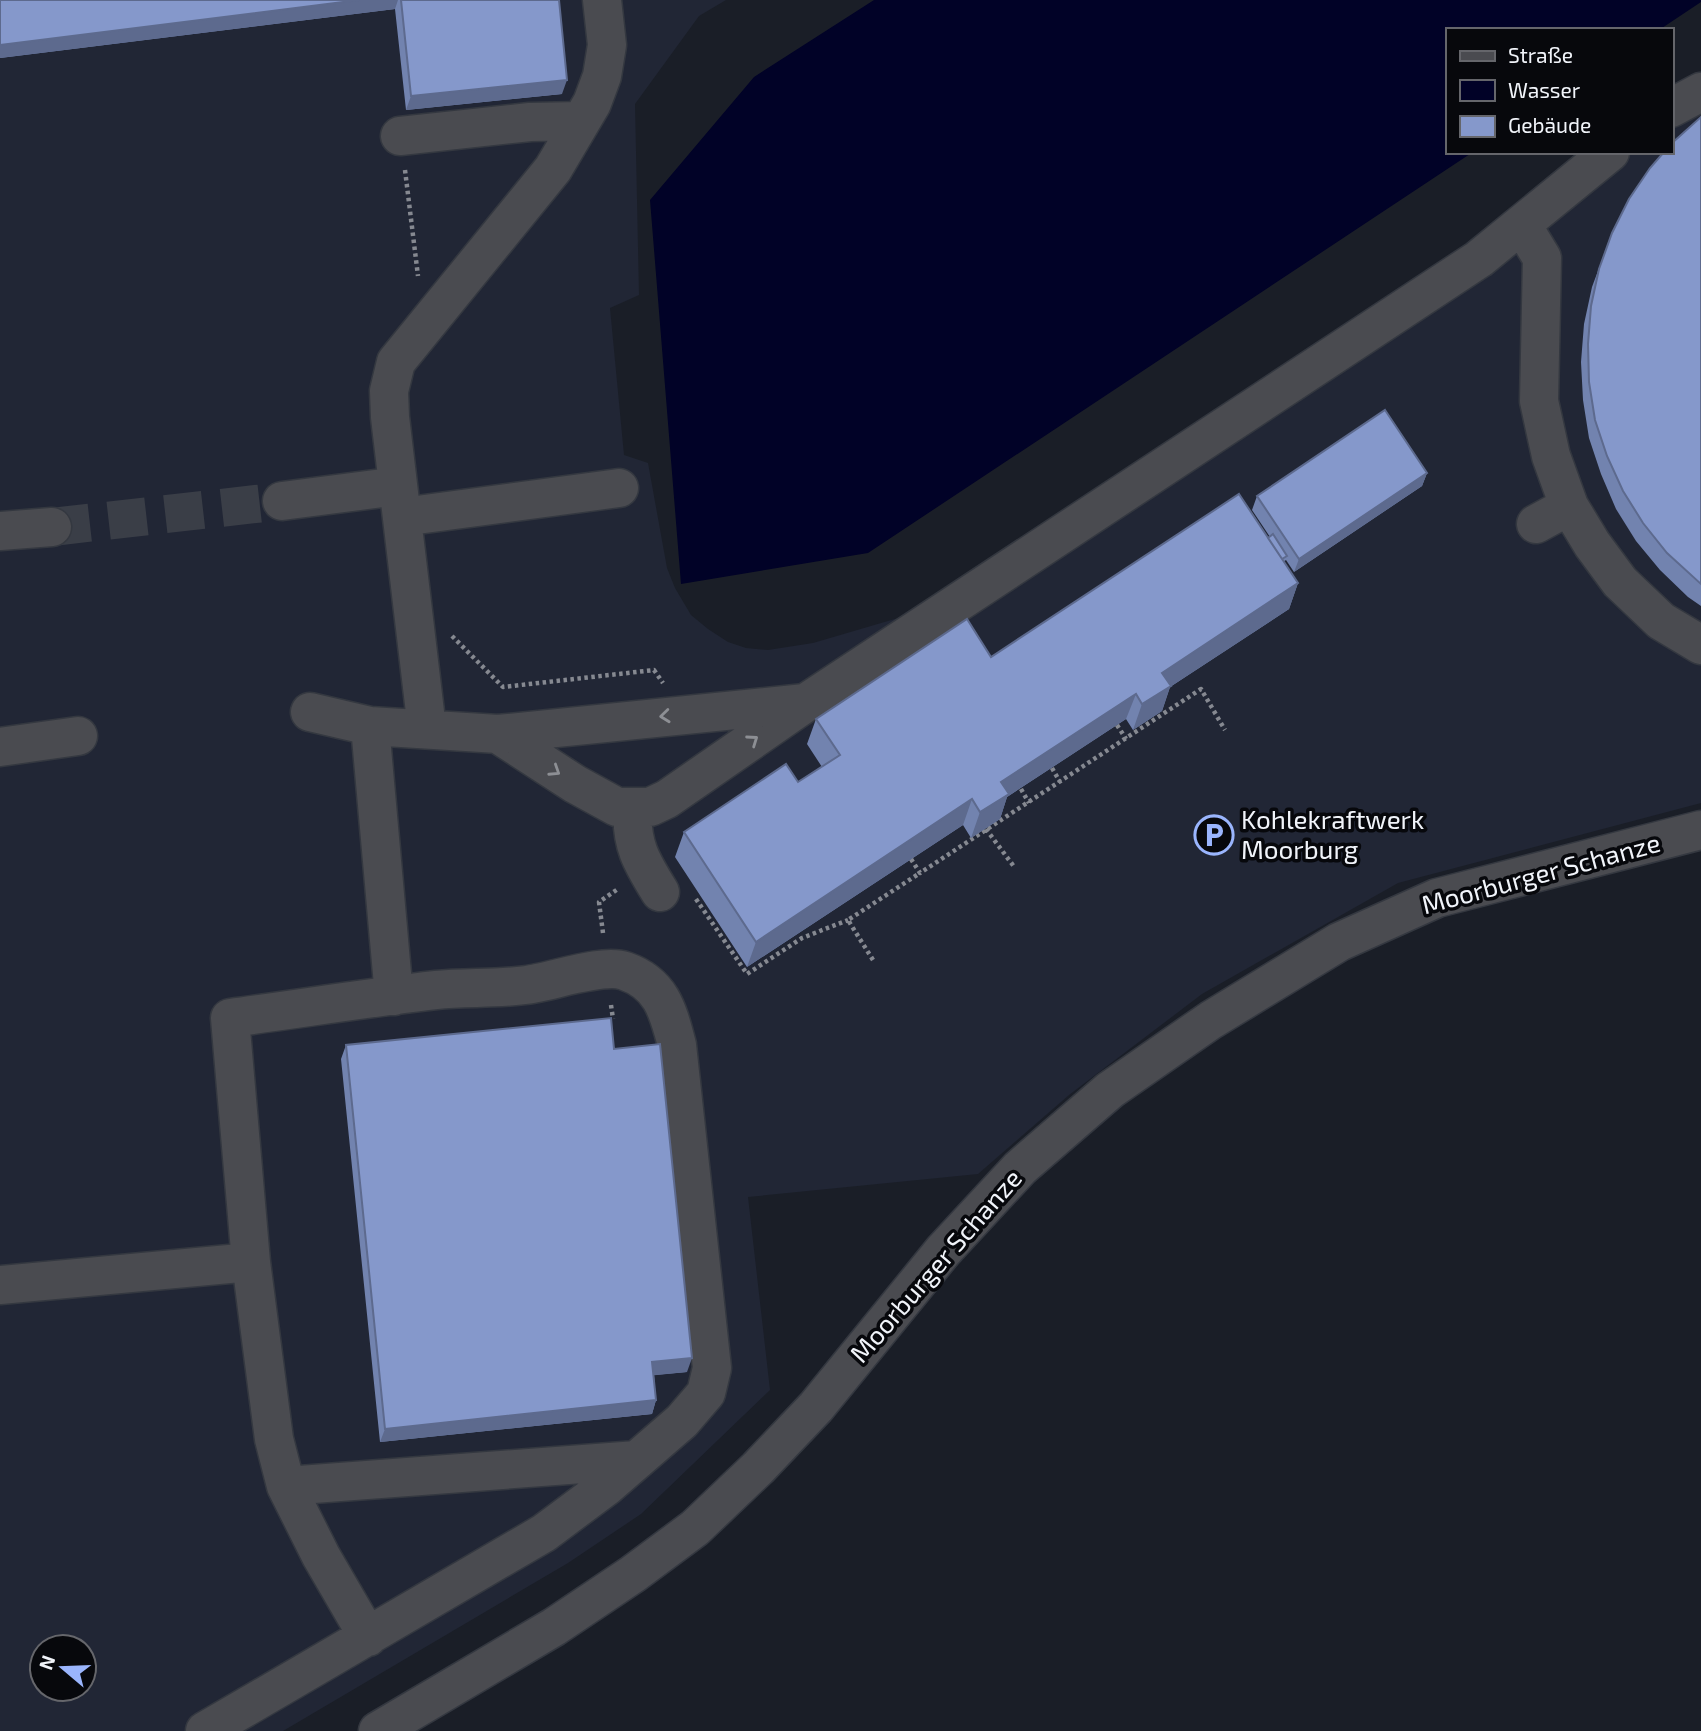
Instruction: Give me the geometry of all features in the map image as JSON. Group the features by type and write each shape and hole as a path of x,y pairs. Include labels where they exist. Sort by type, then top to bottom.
{"street":[{"path":"427,729 389,391 396,362 554,169 581,121 595,94 607,45 602,0"},
{"path":"1673,107 1701,92"},
{"path":"400,136 530,121 581,121"},
{"path":"498,734 575,784 617,807 650,807 667,799 807,702 1479,259 1608,154"},
{"path":"1522,225 1542,258 1539,401 1551,456 1569,506 1620,582 1661,621 1701,645"},
{"path":"282,501 400,501 619,488"},
{"path":"1536,524 1569,506"},
{"path":"0,531 52,527"},
{"path":"310,712 370,726 498,734 807,702"},
{"path":"370,726 394,996"},
{"path":"0,747 78,736"},
{"path":"633,808 632,836 665,884"},
{"name":"Moorburger Schanze","path":"378,1731 554,1627 695,1528 758,1468 816,1407 943,1251 1020,1168 1110,1090 1211,1020 1339,942 1437,898 1701,830"},
{"path":"205,1731 368,1637 544,1533 607,1486 682,1421 706,1393 712,1368 677,1045 667,1007 655,989 624,971 608,969 526,985 438,990 230,1018 251,1262 274,1439 286,1486 321,1556 368,1637"},
{"path":"0,1285 251,1262"},
{"path":"286,1486 637,1460"}],"path":[{"path":"400,136 424,329"},
{"path":"445,629 503,687 654,670 683,714"},
{"path":"613,1019 599,902 665,884 747,974 802,938 848,920 1201,689 1225,730"},
{"path":"1117,725 1126,739"},
{"path":"1052,768 1060,783"},
{"path":"1021,789 1029,803"},
{"path":"987,829 1014,868"},
{"path":"911,859 920,873"},
{"path":"848,920 873,960"}],"shaded area":[{"name":"Kohlekraftwerk Moorburg","path":"0,0 726,0 699,16 635,104 639,295 610,308 624,455 648,463 667,568 675,588 691,615 708,629 728,642 746,648 768,650 813,643 905,616 1475,238 1580,154 1673,154 1673,88 1701,73 1701,803 1398,883 1202,994 1069,1095 978,1174 748,1197 770,1390 641,1514 568,1563 283,1731 0,1731"}],"water":[{"path":"874,0 1701,0 1662,28 1446,28 1446,154 1470,154 868,553 681,584 650,200 754,77"}],"building":[{"path":"0,0 359,0 0,45"},
{"path":"401,0 559,0 567,80 411,96"},
{"path":"1701,117 1701,584 1667,553 1643,523 1623,491 1595,420 1589,382 1591,306 1599,269 1612,233 1629,199 1662,154 1673,154 1673,142"},
{"path":"1385,410 1427,473 1299,559 1257,496"},
{"path":"1239,494 1298,583 1162,673 1171,686 1142,704 1136,694 1001,782 1009,794 980,812 972,799 756,942 684,832 786,764 798,782 840,755 816,719 967,619 991,657"},
{"path":"1273,534 1287,556 1282,559 1268,538"},
{"path":"611,1018 614,1049 660,1044 692,1358 652,1362 656,1400 385,1429 346,1045"}],"tunnel":[{"path":"52,527 282,501"}],"place":[{"name":"Kohlekraftwerk Moorburg","path":"1214,835"}]}
